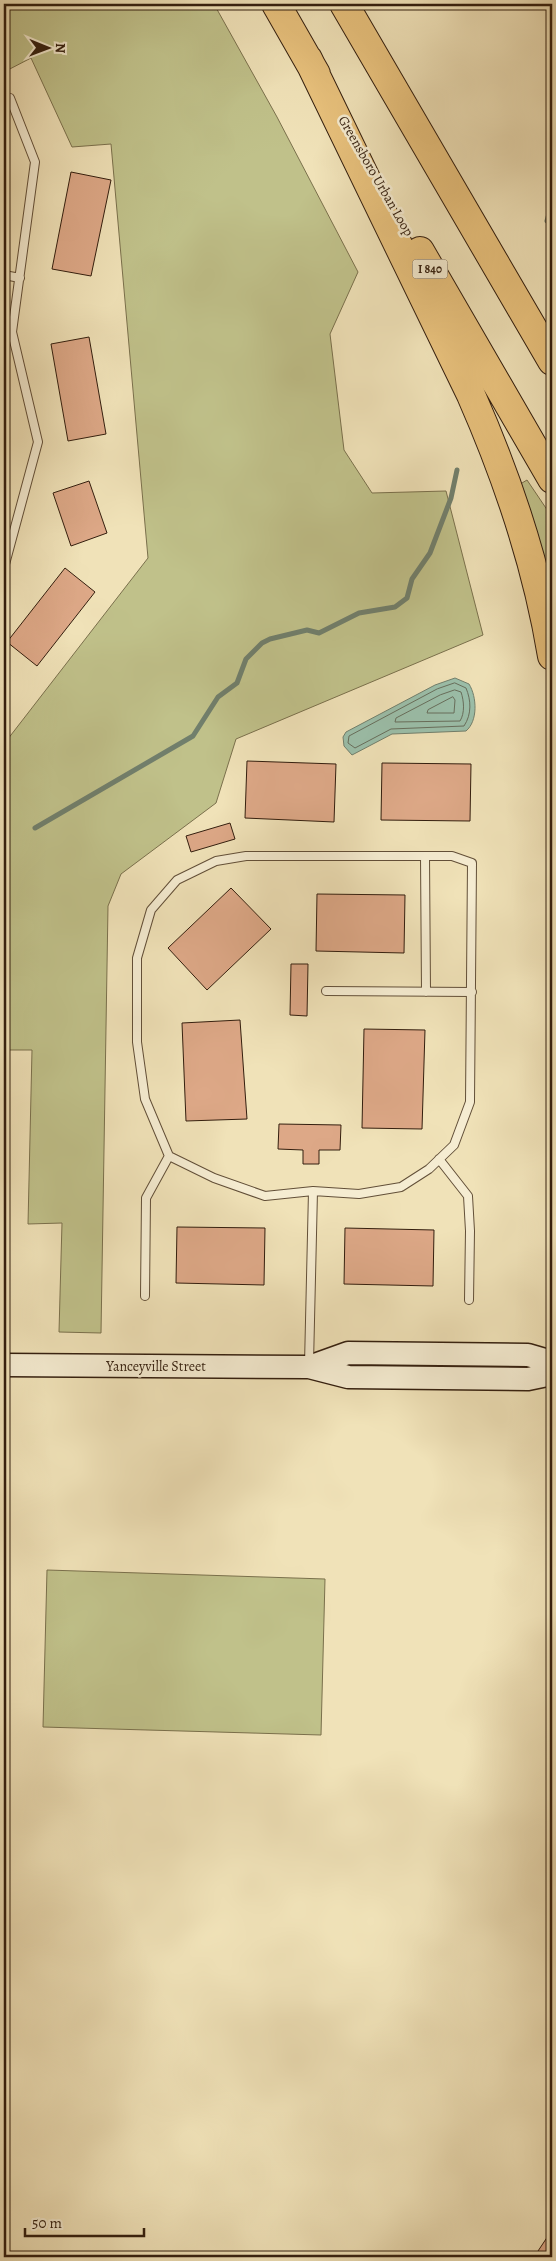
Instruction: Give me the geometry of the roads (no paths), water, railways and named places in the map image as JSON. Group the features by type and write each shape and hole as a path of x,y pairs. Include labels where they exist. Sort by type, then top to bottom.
{"highway":[{"name":"Greensboro Urban Loop","path":"276,4 552,479"},
{"path":"344,4 552,361"},
{"path":"308,59 467,386 488,434 519,519 540,594 552,656"}],"main road":[{"name":"Yanceyville Street","path":"309,1367 348,1353 528,1355 552,1362"},
{"name":"Yanceyville Street","path":"4,1365 309,1367 348,1377 528,1379 552,1374"}],"lane":[{"path":"4,568 38,442 12,332 35,162 10,98"},
{"path":"4,275 20,278"},
{"path":"246,856 452,856 472,863 472,992 470,1102 454,1145 429,1169 401,1187 359,1194 313,1192 265,1196 214,1178 169,1156 145,1099 137,1042 137,958 151,910 177,880 216,861 246,856"},
{"path":"425,856 426,992"},
{"path":"326,991 472,992"},
{"path":"145,1296 146,1198 169,1156"},
{"path":"439,1159 468,1196 470,1231 469,1300"},
{"path":"309,1367 313,1192"}],"water":[{"path":"455,678 469,684 474,695 475,709 473,721 466,731 392,734 352,755 344,746 343,737 346,732 435,685"}],"waterway":[{"path":"547,221 552,203"},
{"path":"35,828 193,736 218,697 237,683 246,659 262,643 270,639 307,630 319,633 359,613 395,607 407,598 412,579 430,553 451,498 457,470"}]}
